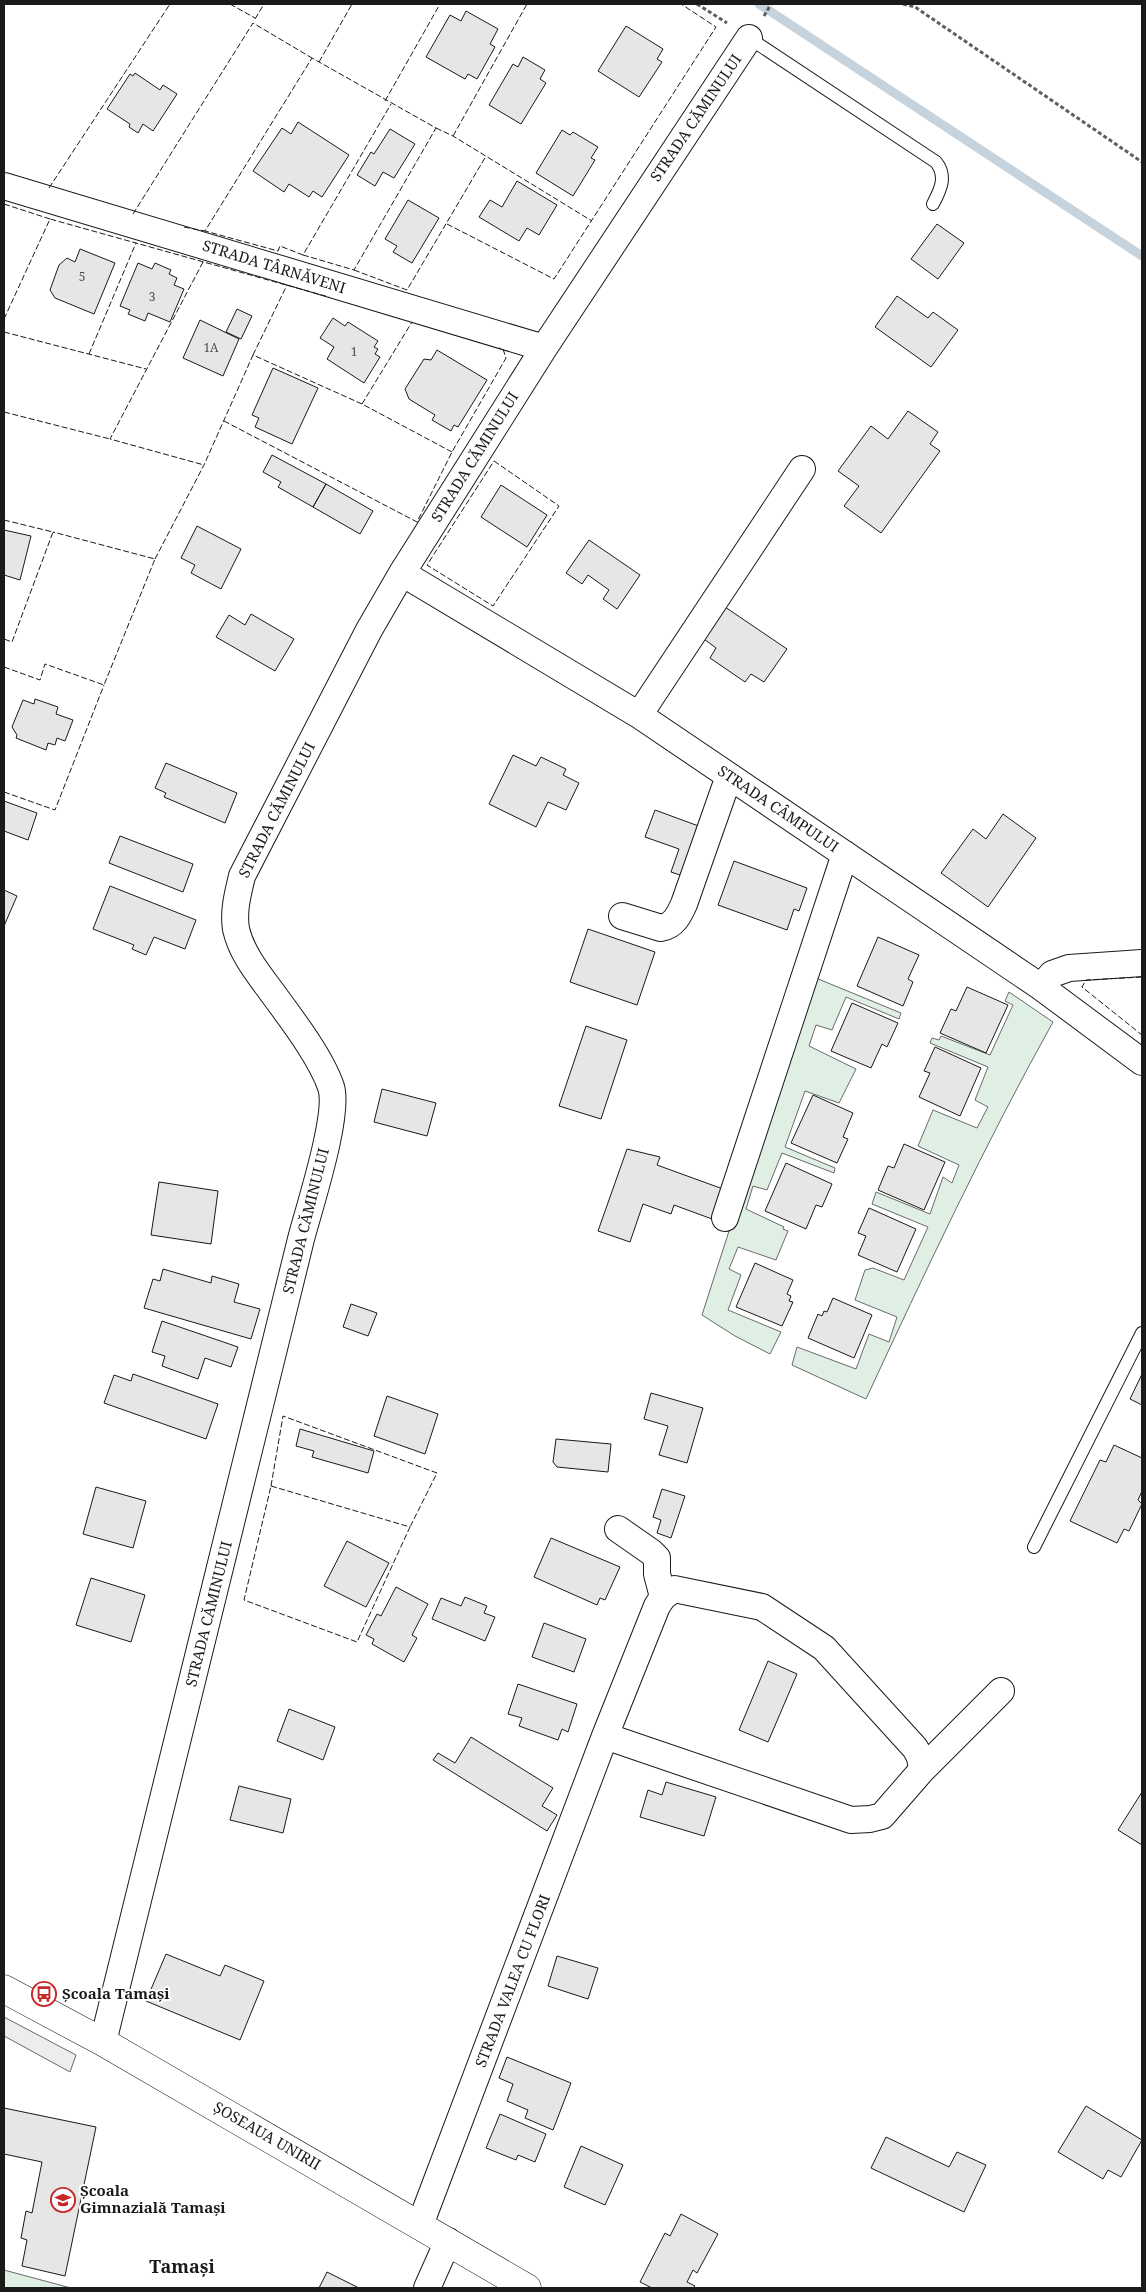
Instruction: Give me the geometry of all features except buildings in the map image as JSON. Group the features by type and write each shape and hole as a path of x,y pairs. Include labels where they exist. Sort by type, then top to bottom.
{"main road":[{"name":"ȘOSEAUA UNIRII","path":"4,1989 103,2042 527,2288"}],"street":[{"name":"STRADA CĂMINULUI","path":"103,2042 301,1239 326,1148 333,1106 332,1088 313,1052 248,960 236,929 236,902 242,876 369,630 402,572 544,348 750,38"},
{"name":"STRADA TÂRNĂVENI","path":"4,186 544,348"},
{"path":"639,715 802,469"},
{"name":"STRADA CÂMPULUI","path":"402,572 639,715 1041,987 1142,1062"},
{"path":"622,916 661,928 667,927 678,916 684,904 729,776"},
{"path":"725,1218 845,854"},
{"path":"1041,987 1052,974 1069,968 1142,963"},
{"path":"618,1529 651,1552 656,1558 657,1574 663,1597 674,1589 762,1606 824,1648 915,1748 920,1757 922,1770"},
{"name":"STRADA VALEA CU FLORI","path":"420,2225 605,1736 657,1606 663,1597"},
{"path":"605,1736 850,1820 870,1819 882,1816 922,1770 1000,1691"},
{"path":"427,2288 448,2242"}],"lane":[{"path":"750,38 936,162 942,170 943,180 933,204"},
{"path":"1034,1547 1142,1333"}],"path":[{"path":"697,4 750,38"},
{"path":"903,4 915,7 1142,162"}],"green space":[{"path":"811,976 901,1013 899,1019 846,997 832,1030 816,1025 809,1046 856,1069 839,1103 805,1091 785,1147 835,1168 834,1173 782,1153 767,1190 753,1186 746,1209 784,1227 783,1229 788,1231 776,1260 738,1247 729,1269 741,1275 728,1310 781,1332 770,1354 735,1336 702,1315"},
{"path":"1009,992 1053,1022 980,1161 866,1399 792,1365 797,1347 856,1369 869,1334 889,1342 897,1317 855,1300 865,1270 873,1268 904,1280 928,1227 872,1204 876,1192 930,1214 943,1177 952,1183 959,1165 918,1146 933,1110 977,1128 988,1107 975,1100 988,1067 930,1043 932,1038 939,1040 941,1036 990,1055 1013,1005 1005,1001"},
{"path":"4,2270 71,2288 4,2288"}],"shaded area":[{"path":"4,2017 76,2055 70,2072 4,2036"}],"waterway":[{"path":"759,4 1142,256"}],"fence":[{"path":"49,188 170,4"},
{"path":"230,4 255,18"},
{"path":"255,19 264,4"},
{"path":"319,62 352,4"},
{"path":"385,101 440,4"},
{"path":"453,136 527,4"},
{"path":"447,224 554,279 716,27 681,4"},
{"path":"133,214 253,23 312,58"},
{"path":"303,255 354,270 436,128 312,58 205,231 278,251 280,246 303,255 391,104"},
{"path":"436,128 453,136 592,221"},
{"path":"354,270 407,290 486,156"},
{"path":"4,204 50,219"},
{"path":"4,319 50,219 329,297"},
{"path":"184,227 205,231"},
{"path":"89,354 136,243"},
{"path":"203,262 110,439 204,465"},
{"path":"253,355 287,285"},
{"path":"362,404 412,322"},
{"path":"4,332 146,369"},
{"path":"224,421 417,522 452,452 506,358 503,349 499,348"},
{"path":"155,559 204,465 253,355 362,404 452,452"},
{"path":"4,412 110,439"},
{"path":"494,461 559,506 493,606 427,565 494,461"},
{"path":"4,520 53,532 12,642 4,639"},
{"path":"4,667 40,680 45,664 104,685 155,559 53,532"},
{"path":"4,792 55,810 104,685"},
{"path":"1142,977 1086,980 1082,987 1142,1035"},
{"path":"271,1486 283,1416 437,1473 410,1527"},
{"path":"271,1486 410,1527 357,1642 244,1600 271,1486"}],"place":[{"name":"Școala Tamași","path":"44,1994"},
{"name":"Școala Gimnazială Tamași","path":"63,2200"}],"district":[{"name":"Tamași","path":"182,2267"}]}
